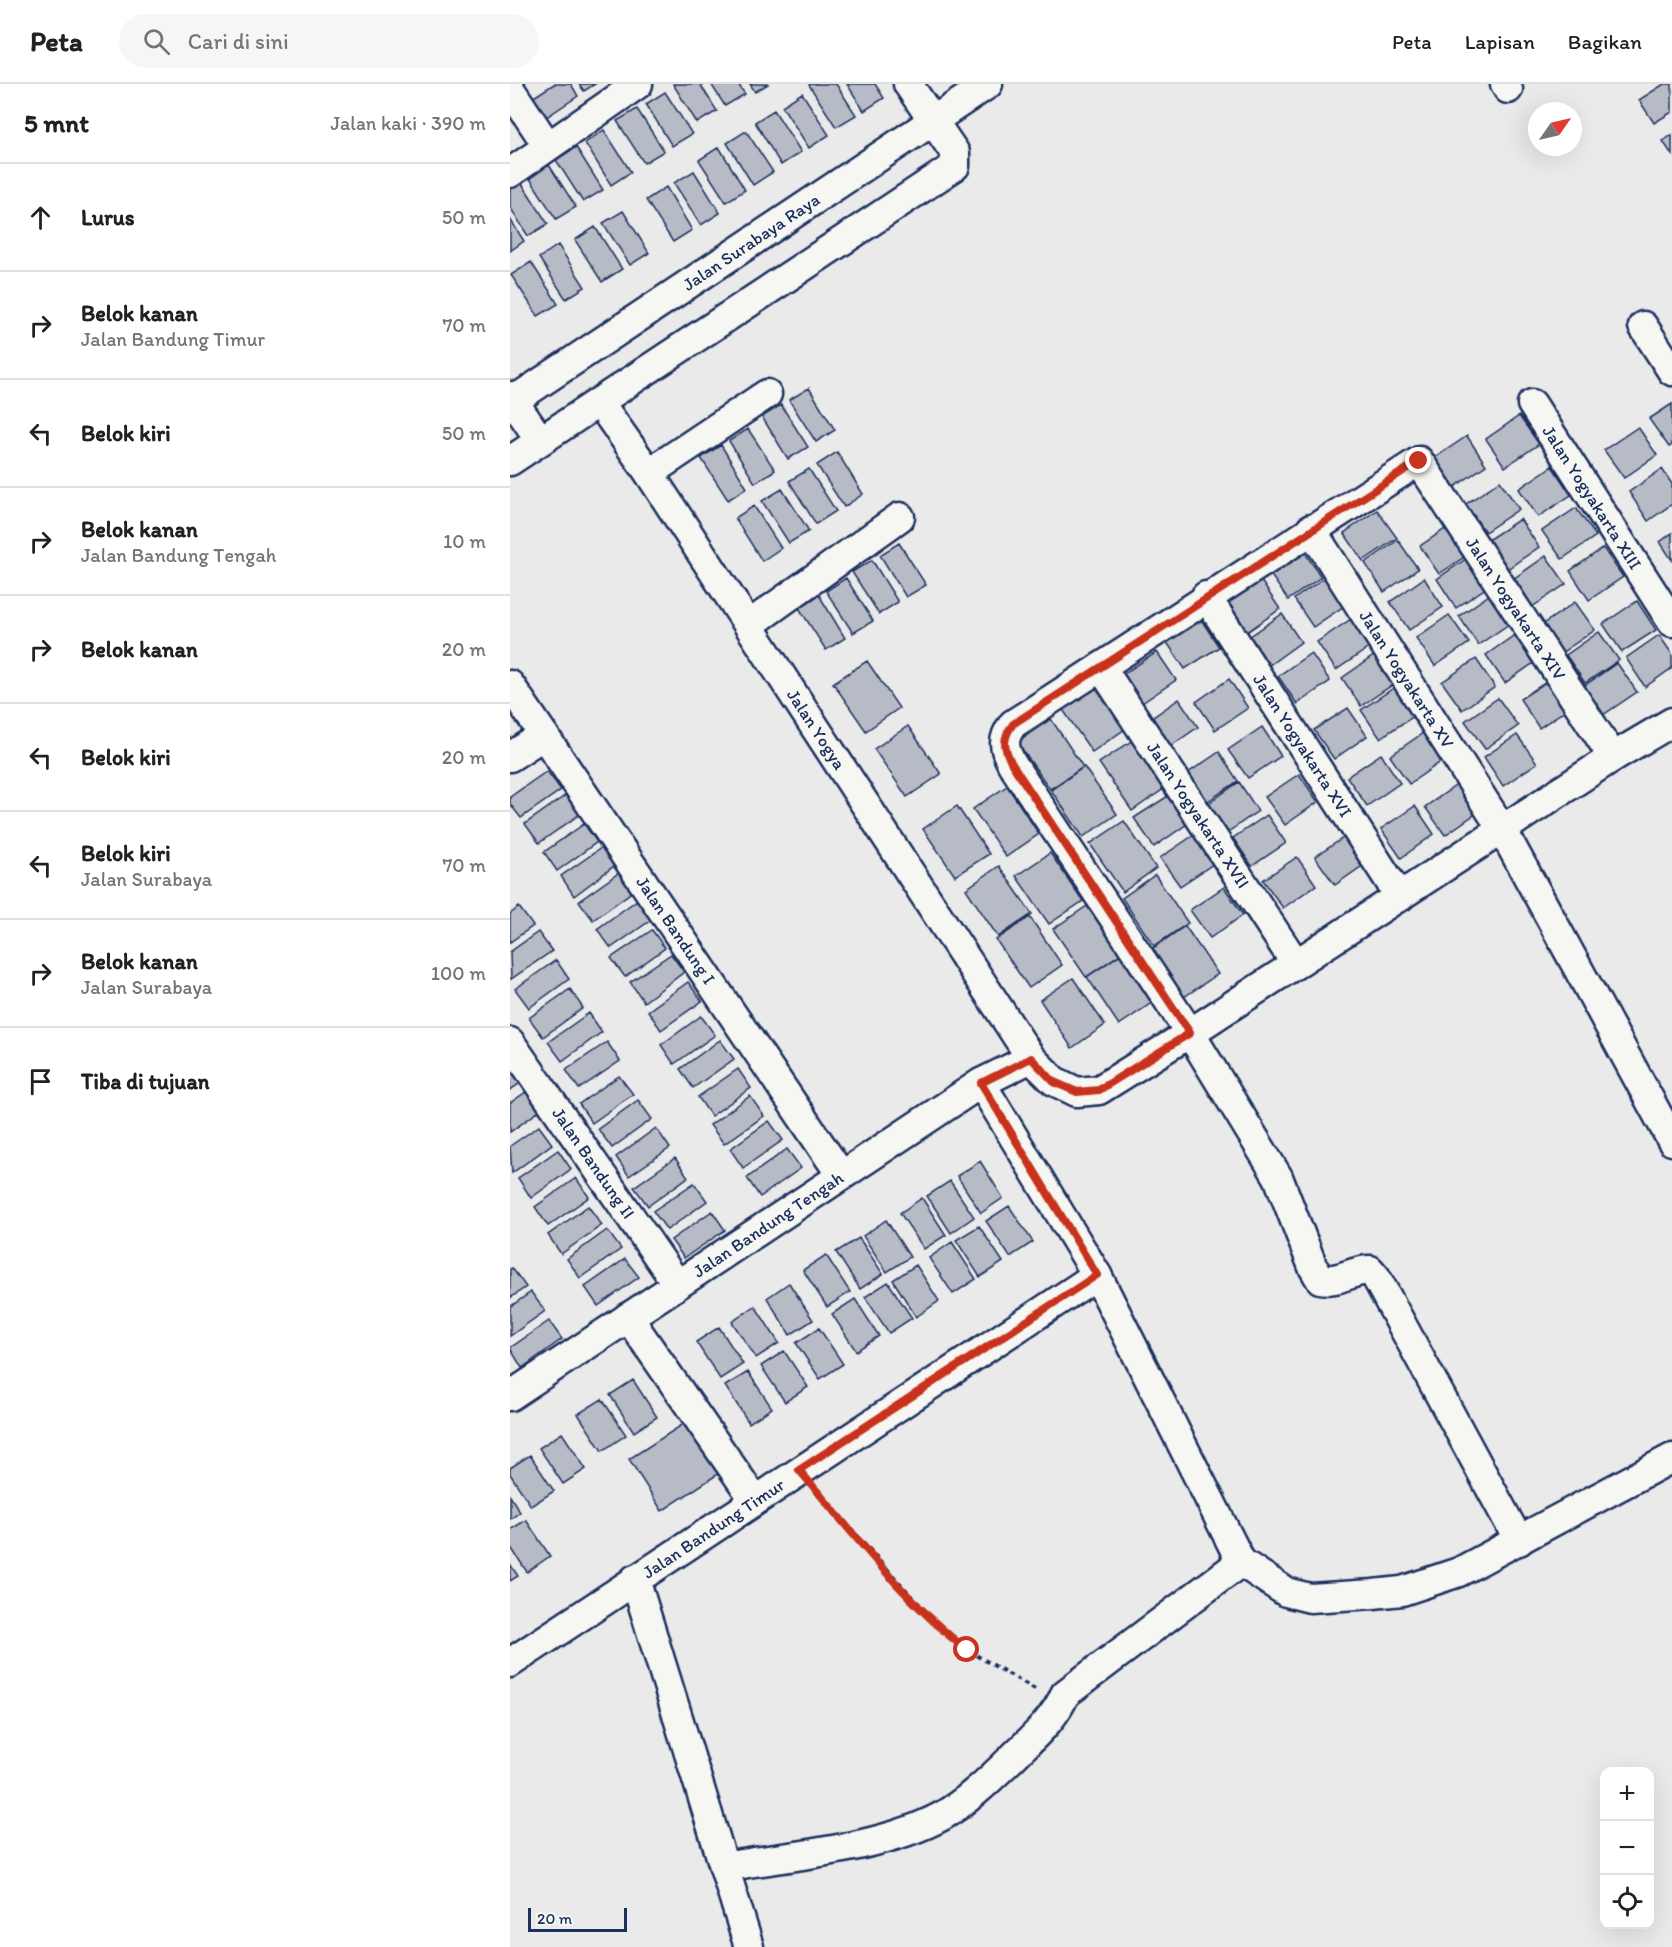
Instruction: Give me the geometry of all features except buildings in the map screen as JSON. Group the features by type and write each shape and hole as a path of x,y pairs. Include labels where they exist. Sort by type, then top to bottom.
{"street":[{"path":"510,173 547,145 638,84"},
{"path":"510,461 955,166 955,153 908,84"},
{"name":"Jalan Surabaya Raya","path":"511,400 988,84"},
{"path":"510,89 547,145"},
{"path":"1643,326 1672,371"},
{"path":"649,473 767,394"},
{"path":"511,400 540,441"},
{"name":"Jalan Yogya","path":"599,402 649,473 1031,1058 1054,1082 1077,1092 1099,1090 1613,757 1672,722"},
{"name":"Jalan Yogyakarta XIII","path":"1532,404 1672,622"},
{"name":"Jalan Yogyakarta XIV","path":"1311,530 1419,461 1613,757"},
{"path":"749,625 900,517"},
{"path":"1311,530 1206,596 1013,724 1004,736 1004,749 1190,1033 1278,1177 1313,1267 1320,1278 1330,1281 1362,1270 1370,1270 1519,1541"},
{"name":"Jalan Yogyakarta XV","path":"1311,530 1502,829 1672,1141"},
{"name":"Jalan Yogyakarta XVI","path":"1206,596 1400,897"},
{"name":"Jalan Yogyakarta XVII","path":"1101,667 1296,964"},
{"name":"Jalan Bandung I","path":"510,685 841,1175"},
{"path":"510,757 543,735"},
{"name":"Jalan Bandung II","path":"510,1041 677,1284"},
{"name":"Jalan Bandung Tengah","path":"511,1393 981,1083 1031,1058"},
{"path":"981,1083 1097,1275 1241,1562 1287,1592 1302,1596 1402,1591 1459,1572 1672,1458"},
{"name":"Jalan Bandung Timur","path":"510,1664 754,1499 1097,1275"},
{"path":"628,1317 754,1499"},
{"path":"724,1867 872,1842 912,1830 943,1815 985,1784 1022,1749 1050,1719 1065,1694 1241,1562"},
{"path":"634,1580 749,1947"}],"path":[{"path":"799,1470 943,1631 967,1650 1041,1692 1065,1694"}],"route":[{"path":"967,1650 943,1631 891,1576 799,1470 1097,1275 981,1083 1031,1058 1054,1082 1077,1092 1099,1090 1190,1033 1012,764 1004,749 1004,736 1013,724 1206,596 1419,461"}]}
